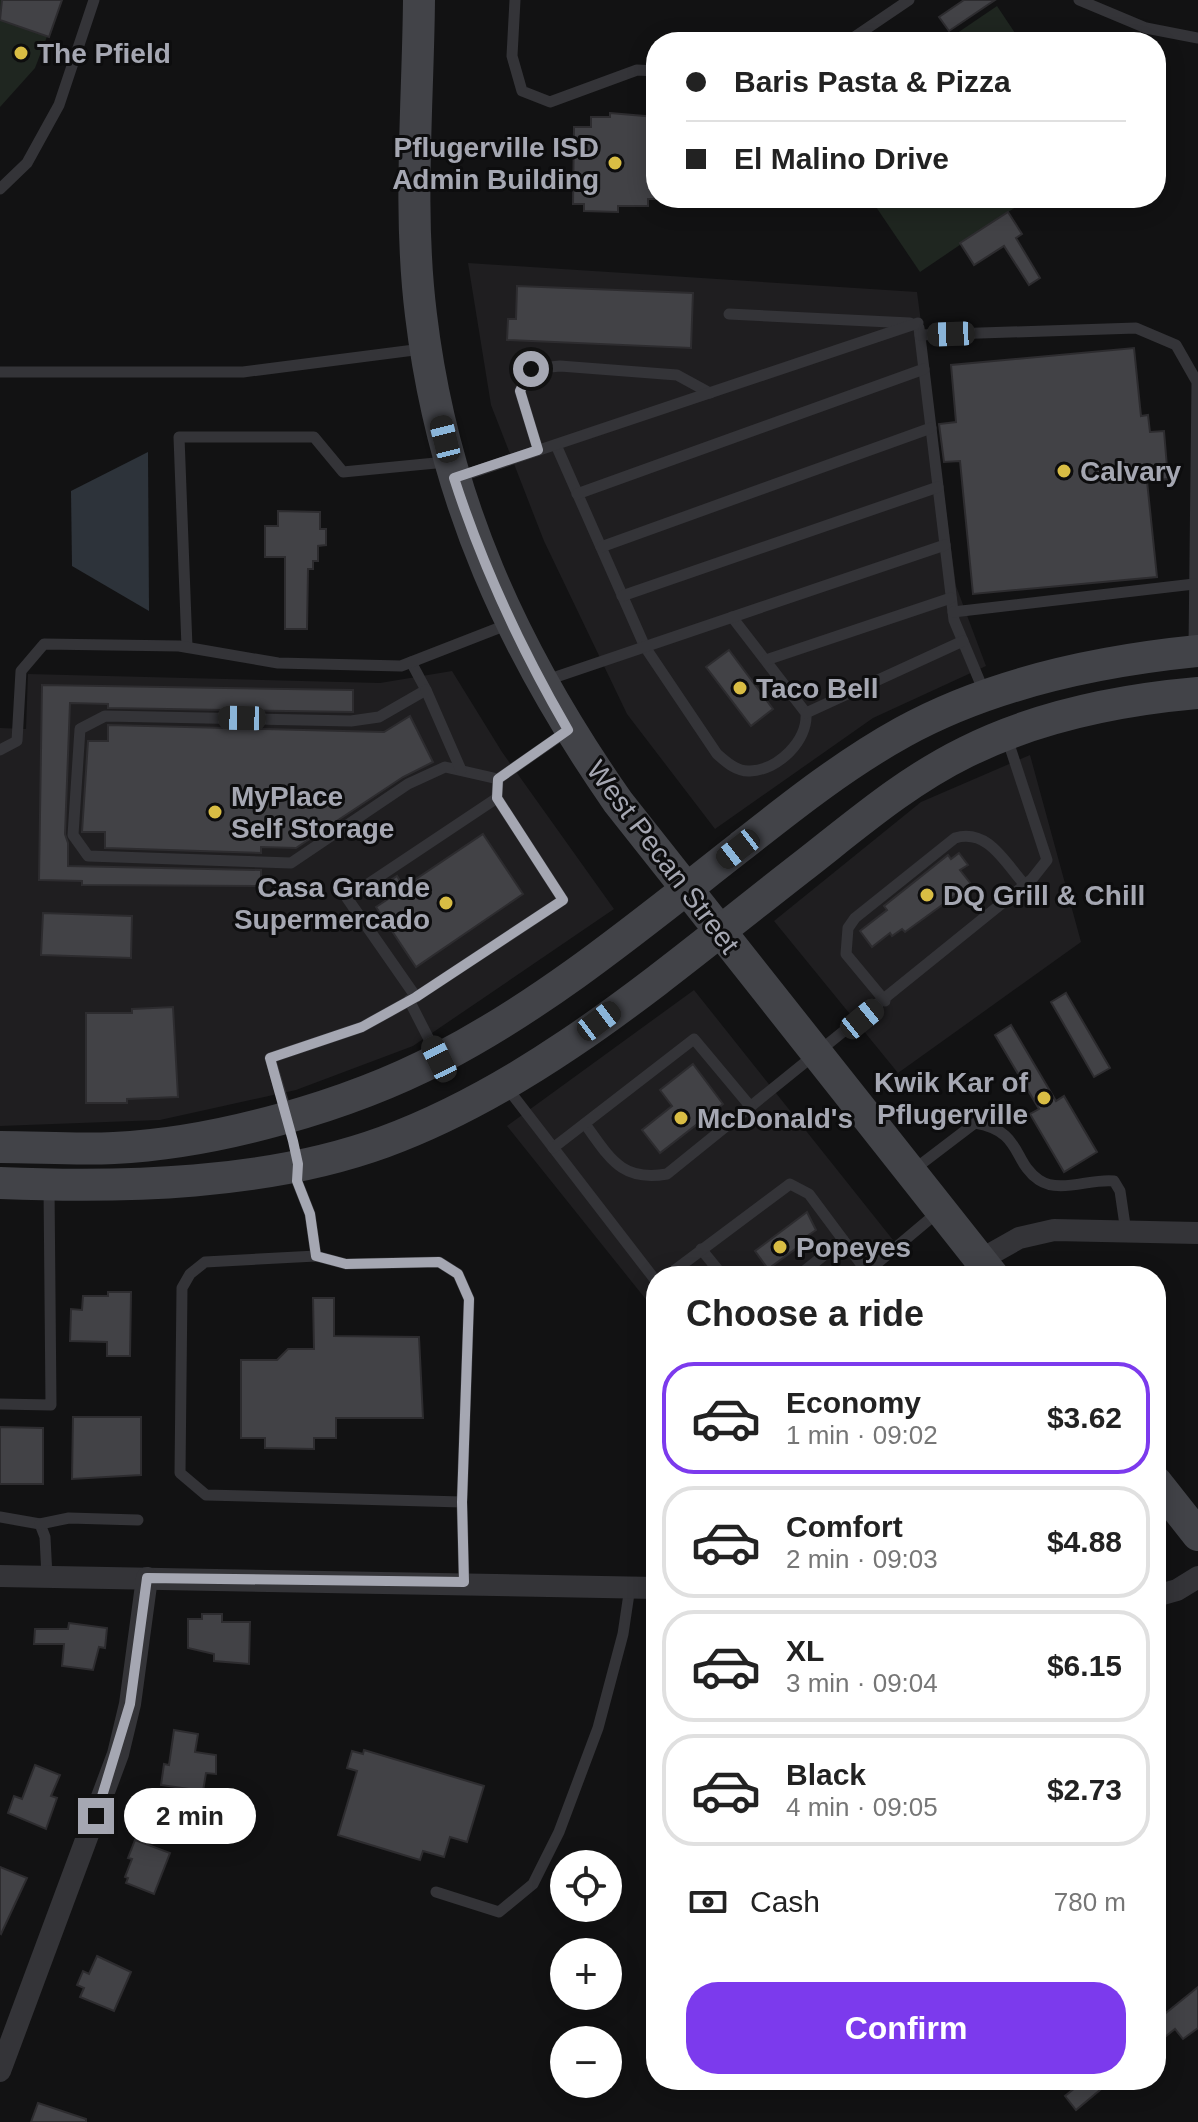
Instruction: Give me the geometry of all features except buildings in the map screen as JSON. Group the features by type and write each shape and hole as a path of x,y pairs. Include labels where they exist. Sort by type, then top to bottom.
{"main road":[{"name":"West Pecan Street","path":"419,0 416,236 427,349 452,470 477,549 509,624 568,730 618,802 985,1266"},
{"path":"0,1147 115,1148 288,1118 364,1093 439,1059 570,977 863,755 905,730 986,696 1084,668 1196,652"},
{"path":"0,1183 49,1185 216,1178 298,1164 383,1142 503,1083 599,1021 901,790 965,752 1006,734 1107,704 1198,693"},
{"path":"986,696 1006,734"},
{"path":"288,1118 298,1164"},
{"path":"1166,1495 1198,1535"}],"street":[{"path":"989,1266 1019,1238 1054,1230 1198,1233"},
{"path":"0,1576 646,1588"},
{"path":"1166,1593 1198,1577"},
{"path":"0,2071 118,1754 130,1704 147,1578"}],"lane":[{"path":"0,189 27,163 59,105 94,0"},
{"path":"515,0 512,56 522,91 550,102 637,70 646,70"},
{"path":"862,32 909,0"},
{"path":"1079,0 1146,28 1198,38"},
{"path":"729,314 919,329 1136,328 1176,345 1197,382 1196,652"},
{"path":"919,329 953,612 986,696"},
{"path":"187,647 179,437 314,437 343,472 452,470 556,445 710,393 919,329"},
{"path":"0,372 243,372 427,349"},
{"path":"538,450 520,391 531,369 560,366 677,375 710,393"},
{"path":"577,494 924,369"},
{"path":"601,547 931,428"},
{"path":"556,445 645,647 717,754 729,765 747,772 769,767 802,736 806,713 732,617"},
{"path":"622,596 938,487"},
{"path":"540,683 945,545"},
{"path":"953,612 1194,584"},
{"path":"766,660 951,598"},
{"path":"0,750 17,741 21,671 44,644 187,647 278,663 401,666 509,624"},
{"path":"806,713 963,641"},
{"path":"411,662 461,770"},
{"path":"426,690 379,717 351,721 105,716 85,724 80,729 73,835 88,856 291,863 408,784 445,767 498,779 568,730"},
{"path":"585,1124 622,1168 637,1177 652,1177 678,1168 750,1106 817,1056 1025,885 1047,860 1006,734"},
{"path":"288,1118 270,1058 362,1027 412,999 563,900 497,798 498,779"},
{"path":"439,1059 412,999 347,898 497,798"},
{"path":"885,1001 846,954 848,928 855,918 955,838 970,833 984,839 1025,885"},
{"path":"553,1148 694,1039 750,1106"},
{"path":"503,1083 646,1268"},
{"path":"910,1173 975,1123 992,1126 1010,1140 1038,1180 1056,1186 1114,1181 1120,1191 1126,1232"},
{"path":"298,1164 297,1181 310,1214 316,1256"},
{"path":"680,1266 790,1184 809,1194 860,1266"},
{"path":"0,1404 51,1405 49,1185"},
{"path":"876,1266 940,1210"},
{"path":"810,1266 843,1240"},
{"path":"701,1249 715,1266"},
{"path":"462,1502 206,1495 180,1473 182,1288 190,1274 205,1262 316,1256 346,1264 439,1262 458,1274 469,1299 462,1502 464,1582"},
{"path":"0,1517 40,1524 69,1518 138,1520"},
{"path":"40,1524 45,1537 47,1577"},
{"path":"436,1892 499,1912 533,1884 559,1832 598,1728 623,1634 630,1587"}],"shaded area":[{"name":"The Pfield","path":"0,0 61,0 35,68 0,107"},
{"path":"997,6 1014,32 959,32"},
{"path":"877,208 1014,208 920,272"},
{"path":"468,263 917,292 956,586 986,666 873,718 715,829 627,714 544,541 491,405"},
{"path":"148,452 149,611 72,566 71,491"},
{"path":"452,671 502,752 614,909 413,1046 296,1090 160,1120 0,1126 0,728 26,729 28,674 380,683"},
{"path":"1030,755 1081,942 898,1073 774,921 921,802"},
{"path":"694,990 893,1240 860,1266 646,1266 646,1300 507,1126"}],"place":[{"name":"The Pfield","path":"21,53"},
{"name":"Pflugerville ISD Admin Building","path":"615,163"},
{"name":"Calvary","path":"1064,471"},
{"name":"Taco Bell","path":"740,688"},
{"name":"MyPlace Self Storage","path":"215,812"},
{"name":"DQ Grill & Chill","path":"927,895"},
{"name":"Casa Grande Supermercado","path":"446,903"},
{"name":"Kwik Kar of Pflugerville","path":"1044,1098"},
{"name":"McDonald's","path":"681,1118"},
{"name":"Popeyes","path":"780,1247"}],"route":[{"path":"96,1816 118,1754 130,1704 147,1578 464,1582 462,1502 469,1299 458,1274 439,1262 346,1264 316,1256 310,1214 297,1181 298,1164 288,1118 270,1058 362,1027 416,997 563,900 497,798 498,779 568,730 509,624 477,549 454,478 538,450 520,391 531,369"}]}
